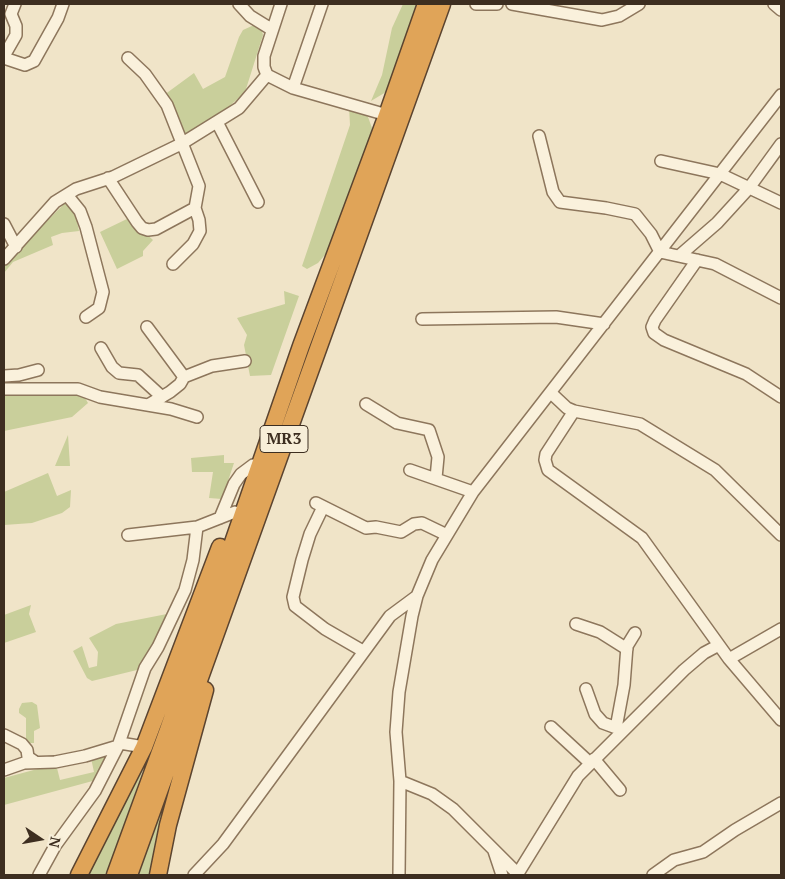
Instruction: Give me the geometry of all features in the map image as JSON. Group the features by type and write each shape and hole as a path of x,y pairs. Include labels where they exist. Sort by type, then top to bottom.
{"highway":[{"name":"MR3","path":"115,875 168,730 301,346 426,4"},
{"name":"MR3","path":"128,875 442,4"},
{"path":"78,875 144,747 227,515 253,464 301,346"},
{"path":"158,875 168,825 209,674 269,480"}],"street":[{"path":"15,4 11,14 16,26 16,35 4,57 24,65 34,61 58,18 63,4"},
{"path":"239,4 250,16 271,29"},
{"path":"281,4 271,29 264,56 264,68 267,75 293,88 387,115"},
{"path":"293,88 322,4"},
{"path":"476,4 497,4"},
{"path":"512,4 602,20 619,16 638,4"},
{"path":"774,4 781,10"},
{"path":"128,58 145,74 167,105 199,186 196,208 200,220 200,231 193,244 173,264"},
{"path":"4,259 55,202 76,189 108,178 181,144 239,108 267,75"},
{"path":"399,875 400,781 396,732 399,692 404,655 417,596 432,560 473,492 780,99"},
{"path":"217,122 258,202"},
{"path":"539,136 553,192 559,202 636,214 651,234 660,252"},
{"path":"679,256 717,223 749,188 781,144"},
{"path":"661,161 720,174 781,203"},
{"path":"108,178 137,222 148,230 156,229 196,208"},
{"path":"67,195 80,211 86,227 103,292 99,308 86,317"},
{"path":"4,224 16,247"},
{"path":"660,252 697,260 728,270 781,298"},
{"path":"697,260 655,320 652,327 654,333 664,340 738,370 780,393"},
{"path":"422,319 556,317 604,324"},
{"path":"147,327 184,377"},
{"path":"101,348 112,367 119,373 138,374 162,397"},
{"path":"148,405 180,384 184,377 212,366 245,362"},
{"path":"4,376 19,376 38,370"},
{"path":"4,389 78,390 100,397 148,405 197,417"},
{"path":"551,393 567,408 574,411 640,424 715,470 781,535"},
{"path":"366,404 397,423 429,430 438,457 436,478"},
{"path":"574,411 546,454 545,460 548,470 642,538 729,659 781,720"},
{"path":"410,470 473,492"},
{"path":"363,651 311,620 295,606 293,597 302,560 320,505 366,528 376,526 401,532 414,524 422,523 447,535"},
{"path":"128,535 197,527 227,515"},
{"path":"39,875 55,846 95,791 119,744 145,668 165,633 185,590 193,560 197,527"},
{"path":"194,875 223,844 390,616 417,596"},
{"path":"576,624 600,632 627,649"},
{"path":"729,659 781,630"},
{"path":"620,729 627,649 629,639 635,633"},
{"path":"400,781 432,794 453,809 518,875 578,776 620,729 704,653 719,645"},
{"path":"586,689 595,714 604,723 620,729"},
{"path":"552,727 592,761 620,790"},
{"path":"4,735 22,744 27,750 28,757 34,761"},
{"path":"4,770 34,761 76,758 119,744 144,747"},
{"path":"653,875 674,860 703,852 735,830 781,803"},
{"path":"493,849 502,875"}],"green space":[{"path":"403,4 418,4 386,92 371,101 382,75 392,28"},
{"path":"254,25 262,31 263,35 246,89 224,111 182,137 164,95 194,73 203,89 225,77 239,37 243,30"},
{"path":"349,107 362,111 368,117 372,128 371,139 330,249 318,263 307,269 302,266 350,125"},
{"path":"67,201 74,207 79,231 62,233 51,237 53,245 13,262 4,273 4,264"},
{"path":"129,218 153,240 143,251 143,256 117,269 100,232"},
{"path":"284,291 299,296 271,375 250,376 244,345 247,335 237,318 285,304"},
{"path":"53,392 79,396 85,398 88,403 72,417 4,431 4,393"},
{"path":"68,435 70,466 55,466"},
{"path":"224,455 224,463 234,463 222,499 209,498 213,472 192,472 191,458"},
{"path":"48,473 57,496 71,490 70,507 62,513 32,523 4,525 4,492"},
{"path":"31,605 29,614 36,632 4,643 4,615"},
{"path":"172,613 141,669 92,681 87,678 73,651 82,646 89,668 97,666 98,652 89,638 116,624"},
{"path":"32,702 37,705 40,728 34,731 34,743 26,743 26,718 19,713 19,709 22,703"},
{"path":"114,750 100,779 4,805 4,778 56,764 60,780 94,772 91,758"},
{"path":"146,761 107,875 86,875"},
{"path":"172,775 174,775 153,875 136,875"}]}
